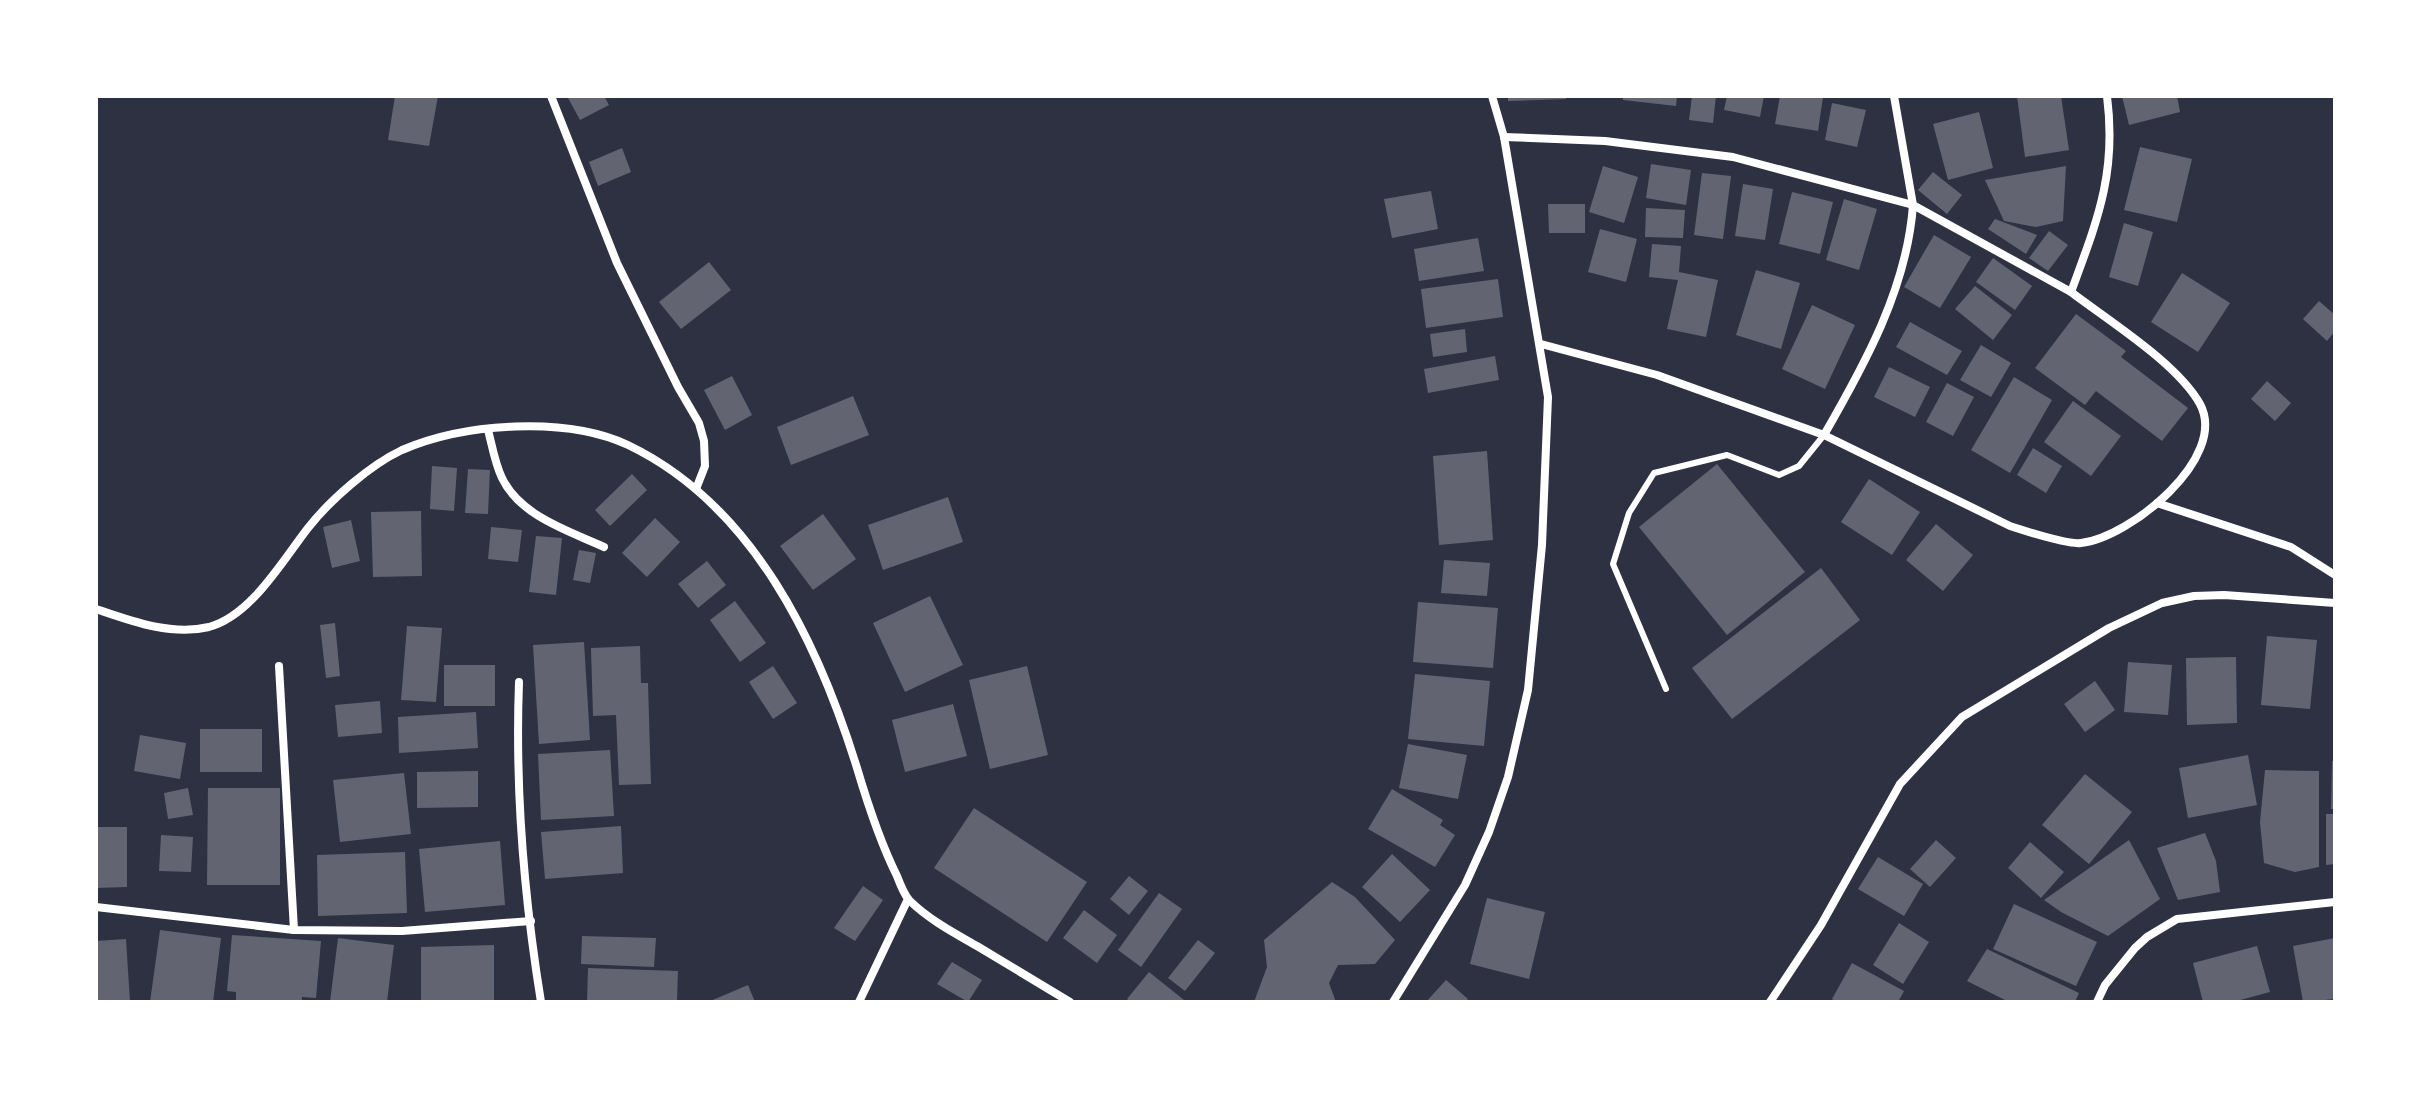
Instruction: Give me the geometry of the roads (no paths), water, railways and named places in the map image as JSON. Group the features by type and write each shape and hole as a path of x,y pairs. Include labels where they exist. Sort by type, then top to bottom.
{"street":[{"path":"551,96 617,263 699,423 704,441 705,466 696,489"},
{"path":"1393,1002 1465,885 1489,832 1508,777 1528,690 1542,545 1548,397 1504,137 1492,96"},
{"path":"1824,435 1862,370 1911,240 1913,205 1894,96"},
{"path":"2071,292 2098,217 2107,178 2112,132 2107,96"},
{"path":"1504,137 1605,141 1733,157 1913,205 2071,292 2155,356 2200,404 2205,436 2187,471 2146,514 2114,532 2080,543 2010,526 1824,435 1657,375 1541,344"},
{"path":"96,609 143,625 184,629 210,627 235,614 283,562 315,519 358,479 401,451 446,437 534,426 574,429 605,436 649,457 696,489 730,523 794,612 829,686 872,818 908,899 944,927 1070,1002"},
{"path":"488,430 502,478 517,500 552,524 604,547"},
{"path":"2157,503 2291,547 2335,575"},
{"path":"1770,1002 1821,925 1900,784 1962,717 2109,628 2162,603 2194,596 2224,595 2335,603"},
{"path":"279,666 294,930"},
{"path":"519,682 516,758 541,1002"},
{"path":"859,1002 908,899"},
{"path":"2097,1002 2105,985 2135,948 2177,919 2335,902"},
{"path":"96,907 294,930 402,931 531,921"}],"lane":[{"path":"1666,689 1613,564 1629,513 1654,473 1727,455 1779,475 1799,466 1824,435"}]}
